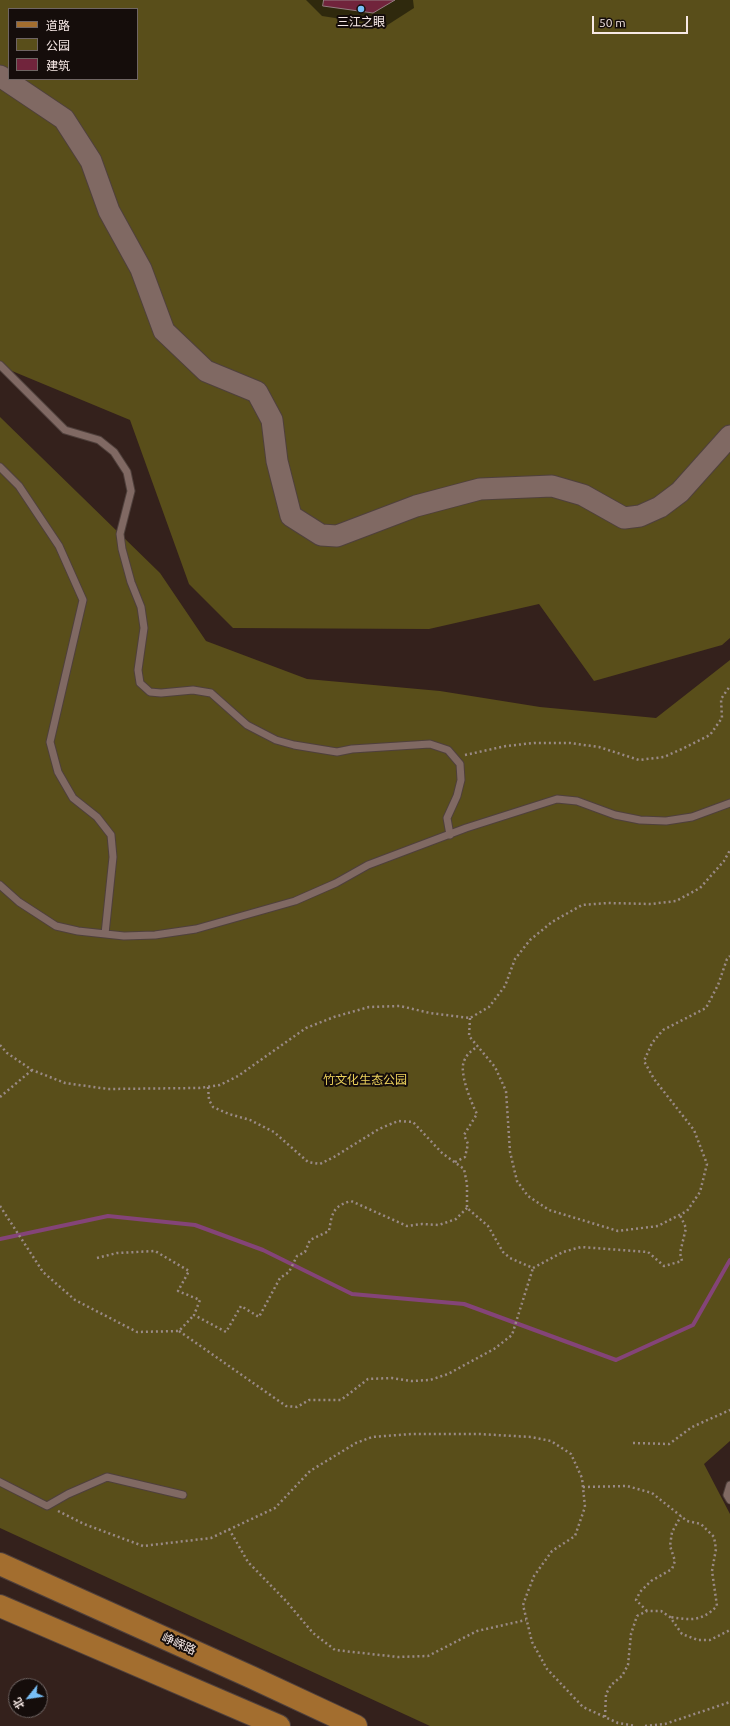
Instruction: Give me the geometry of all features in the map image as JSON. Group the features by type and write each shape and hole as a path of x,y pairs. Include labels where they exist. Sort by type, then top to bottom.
{"main road":[{"name":"峥嵘路","path":"0,1564 356,1726"},
{"path":"0,1606 279,1726"}],"street":[{"path":"0,76 64,119 91,161 109,211 141,269 164,331 206,371 257,392 272,420 277,461 291,516 321,535 337,536 416,506 480,489 552,486 583,494 624,518 640,516 660,506 680,492 730,436"}],"lane":[{"path":"0,364 65,430 99,440 114,452 127,472 131,491 120,534 122,549 131,582 141,607 144,628 138,670 140,683 150,692 161,693 193,690 211,693 247,725 276,740 294,745 337,752 352,749 430,744 448,750 460,764 461,780 457,796 447,818 450,835"},
{"path":"0,467 19,486 59,546 83,600 50,742 58,772 73,798 97,817 111,834 113,857 105,934"},
{"path":"0,885 19,902 56,926 124,936 155,935 196,929 295,901 336,883 368,864 473,826 557,799 577,801 614,815 640,820 666,821 692,817 730,803"},
{"path":"0,1482 47,1506 68,1494 107,1477 183,1496"},
{"path":"730,1485 727,1494 730,1500"}],"path":[{"path":"455,758 506,746 534,743 570,743 599,747 639,760 664,756 710,735 722,718 721,699 730,686"},
{"path":"0,1045 7,1053 32,1070 65,1083 108,1089 176,1089 220,1085 238,1076 306,1028 334,1017 369,1007 400,1006 430,1013 470,1018 489,1007 505,986 515,959 530,940 552,922 582,905 608,903 651,904 676,901 700,888 724,860 730,850"},
{"path":"470,1018 469,1036 495,1067 506,1090 510,1152 517,1181 528,1196 549,1210 618,1231 658,1226 687,1211 700,1192 707,1164 694,1130 654,1079 644,1061 652,1043 663,1030 706,1008 718,985 726,959 730,956"},
{"path":"455,1162 465,1156 468,1144 464,1135 477,1114 464,1077 463,1063 468,1053 477,1047"},
{"path":"0,1097 32,1070"},
{"path":"194,1316 226,1332 241,1306 259,1317 280,1278 289,1272 296,1257 306,1252 310,1240 329,1231 332,1215 340,1204 352,1201 408,1226 422,1224 439,1225 456,1218 467,1208 467,1184 464,1169 442,1153 412,1122 398,1121 379,1129 320,1164 308,1162 274,1132 250,1120 229,1114 213,1107 209,1100 208,1086"},
{"path":"0,1206 42,1272 75,1300 137,1332 179,1331 286,1406 297,1407 309,1400 341,1400 368,1379 392,1378 411,1381 430,1380 448,1374 494,1349 512,1335 533,1268 563,1252 581,1247 648,1252 664,1266 682,1261 680,1253 686,1228 680,1215"},
{"path":"467,1208 488,1226 503,1252 510,1258 533,1268"},
{"path":"97,1258 117,1253 155,1251 189,1270 178,1291 200,1300 194,1316 179,1331"},
{"path":"633,1443 669,1444 692,1427 730,1410"},
{"path":"47,1506 84,1524 143,1546 211,1538 275,1508 310,1470 356,1443 372,1437 393,1434 479,1434 531,1437 551,1442 571,1454 582,1478 585,1507 574,1536 552,1551 534,1576 522,1605 532,1642 547,1669 583,1707 618,1723 636,1726"},
{"path":"583,1487 627,1486 652,1493 687,1521 701,1524 714,1537 716,1549 712,1571 717,1606 708,1615 690,1620 670,1617"},
{"path":"647,1611 636,1600 640,1592 650,1581 672,1569 675,1561 670,1546 672,1532 681,1516"},
{"path":"229,1529 248,1562 286,1601 313,1633 335,1650 398,1657 428,1656 477,1631 526,1620"},
{"path":"605,1717 606,1694 611,1685 622,1676 628,1665 633,1628 637,1616 647,1611 661,1611 670,1617 682,1634 698,1640 710,1640 730,1630"},
{"path":"645,1726 665,1724 730,1702"}],"green space":[{"path":"0,0 730,0 730,638 722,645 594,681 539,604 429,629 233,628 189,584 130,420 0,366"},
{"name":"竹文化生态公园","path":"0,417 160,573 206,641 307,679 440,691 540,707 656,718 730,660 730,1441 704,1464 730,1514 730,1726 430,1726 0,1528"}],"building":[{"name":"三江之眼","path":"324,0 395,0 373,13 323,6"}],"waterway":[{"path":"0,1239 108,1216 195,1225 263,1250 352,1294 464,1304 616,1360 693,1325 730,1260"}],"place":[{"name":"三江之眼","path":"361,9"}]}
